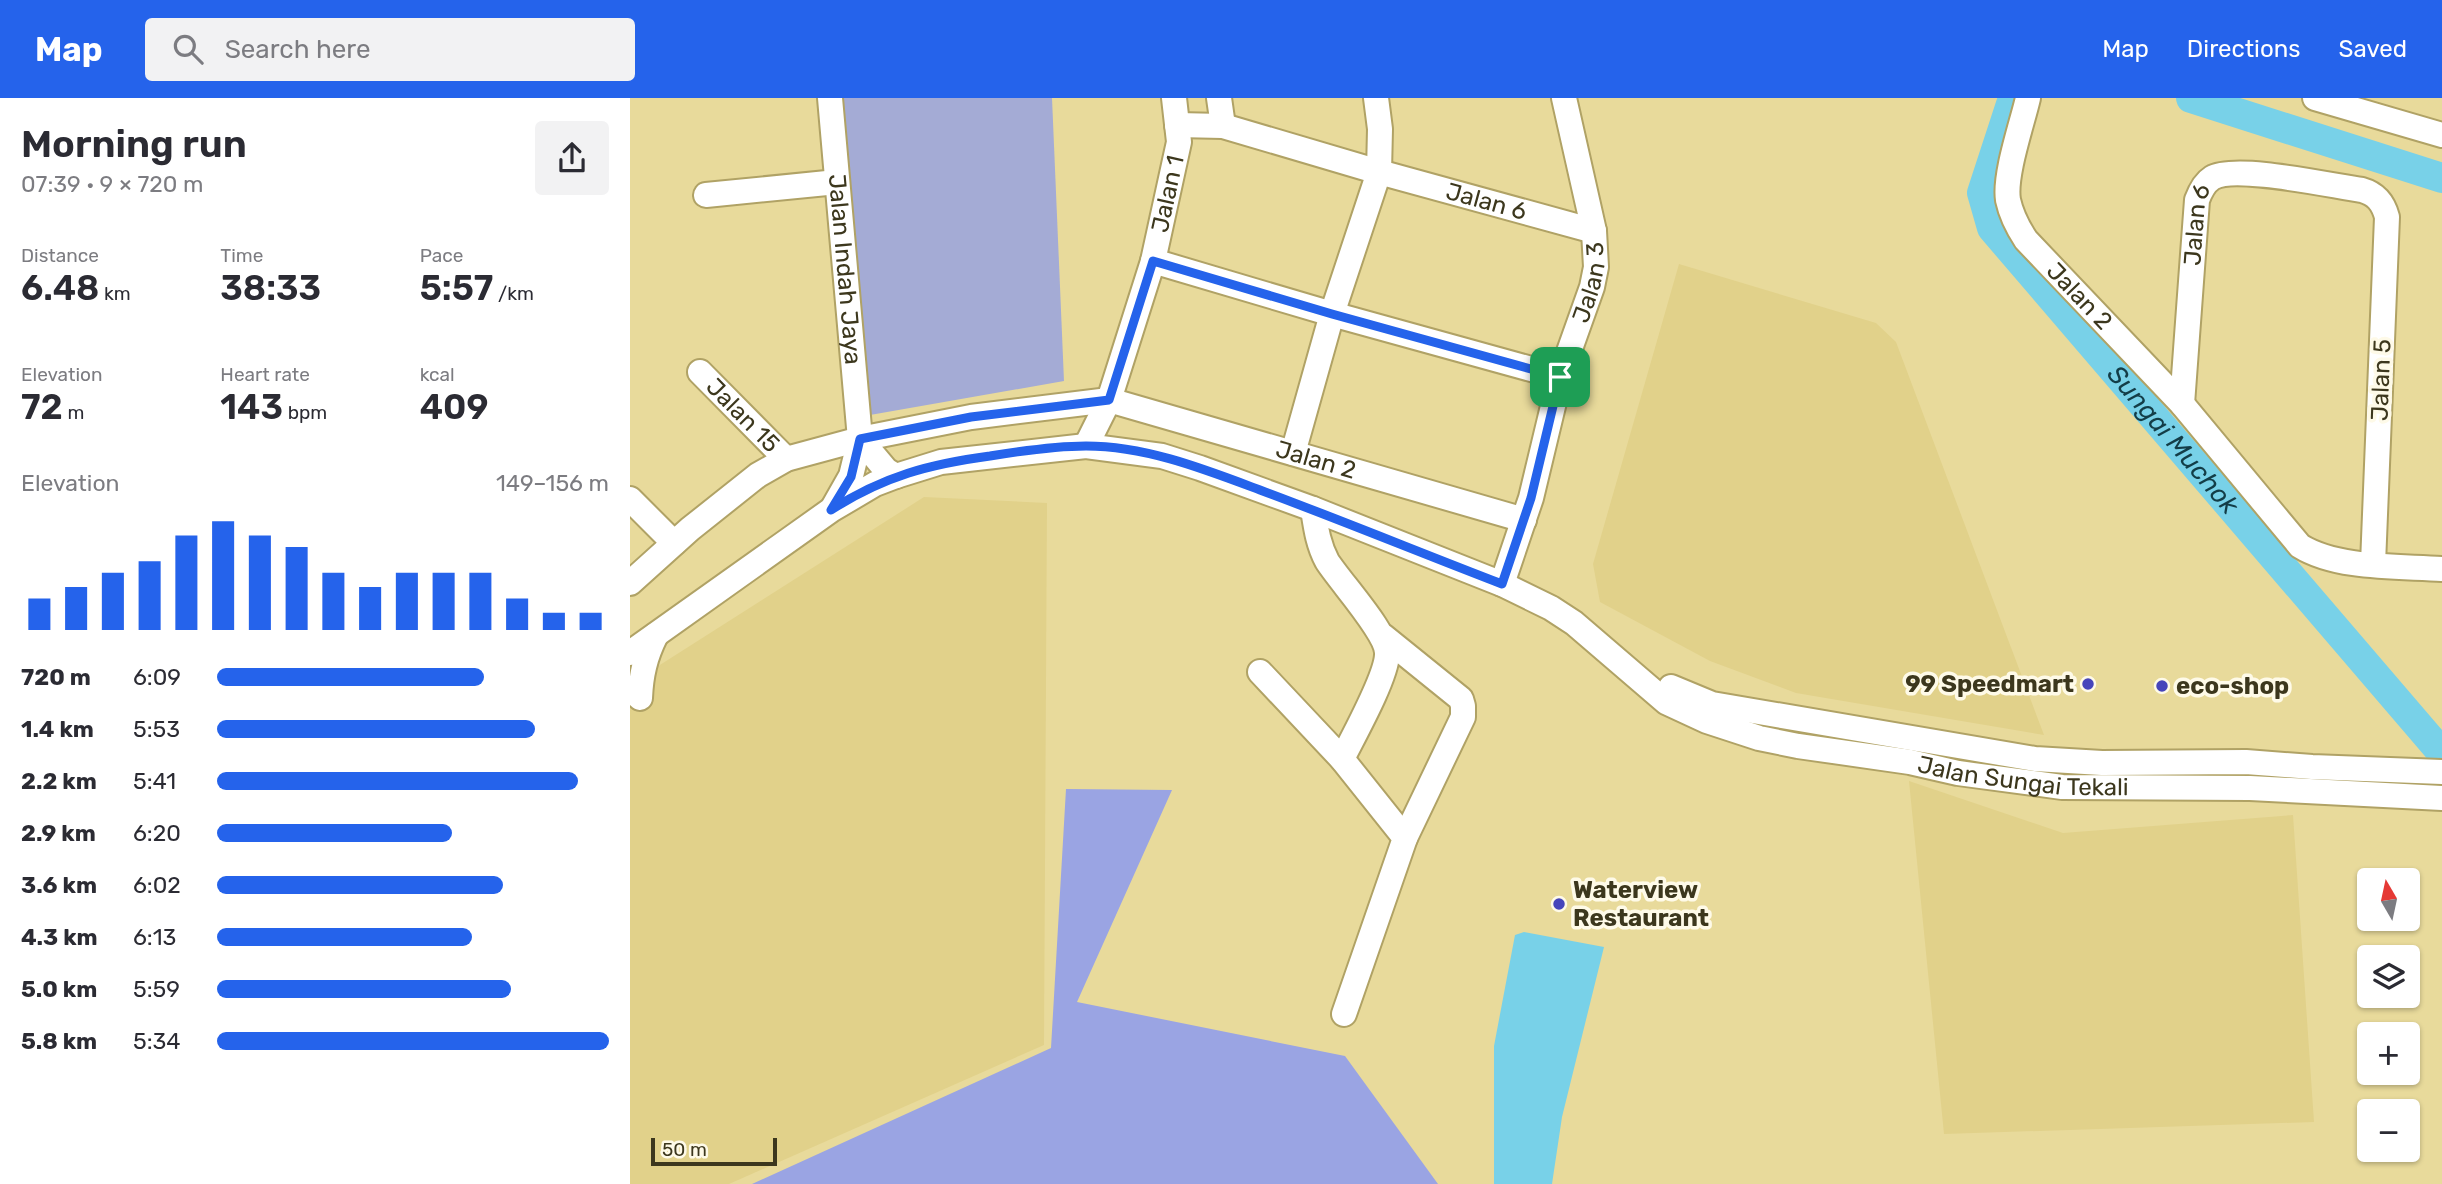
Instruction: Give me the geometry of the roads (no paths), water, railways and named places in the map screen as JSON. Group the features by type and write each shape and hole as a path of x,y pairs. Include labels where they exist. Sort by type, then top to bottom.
{"street":[{"name":"Jalan Indah Jaya","path":"830,98 860,439 851,477 831,510"},
{"name":"Jalan 1","path":"1086,446 1109,400 1153,261 1179,142 1174,98"},
{"path":"1219,98 1223,126"},
{"path":"1293,453 1332,314 1379,172 1376,98"},
{"name":"Jalan 3","path":"1502,584 1524,520 1560,377 1592,287 1596,267 1594,231 1564,98"},
{"name":"Jalan 2","path":"2028,98 2008,179 2008,200 2018,228 2026,240 2182,404 2300,546 2322,556 2373,564 2442,569"},
{"path":"2315,98 2374,107 2442,135"},
{"name":"Jalan 6","path":"1177,125 1223,126 1594,231"},
{"name":"Jalan 6","path":"2182,404 2197,200 2210,178 2244,172 2362,190 2378,198"},
{"path":"706,195 837,182"},
{"name":"Jalan 5","path":"2373,564 2387,216 2378,198"},
{"path":"1153,261 1560,377"},
{"name":"Jalan 15","path":"700,372 786,459"},
{"path":"630,583 674,543 758,475 786,459 860,439 971,417 1109,400"},
{"name":"Jalan 2","path":"1109,400 1524,520"},
{"path":"860,439 886,470 896,476"},
{"name":"Jalan Sungai Tekali","path":"630,653 831,510 875,484 942,463 1086,446 1162,456 1313,509 1502,584 1551,608 1574,623 1666,702 1707,721 1759,738 1910,762 1984,778 2062,787 2250,788 2442,797"},
{"path":"630,499 674,543"},
{"path":"1313,509 1317,539 1327,561 1383,636 1461,699 1464,706 1463,717 1405,838 1344,1014"},
{"path":"635,692 646,654 656,635"},
{"path":"1342,759 1385,667 1388,653 1383,636"},
{"name":"Jalan Sungai Tekali","path":"1626,667 1712,704 2035,759 2102,763 2246,762 2442,772"},
{"path":"1260,672 1342,759 1405,838"}],"waterway":[{"name":"Sungai Muchok","path":"2013,98 1982,193 1992,228 2442,753"},
{"path":"2191,98 2442,178"}],"place":[{"name":"99 Speedmart","path":"2088,684"},
{"name":"eco-shop","path":"2162,686"},
{"name":"Waterview Restaurant","path":"1559,904"}]}
